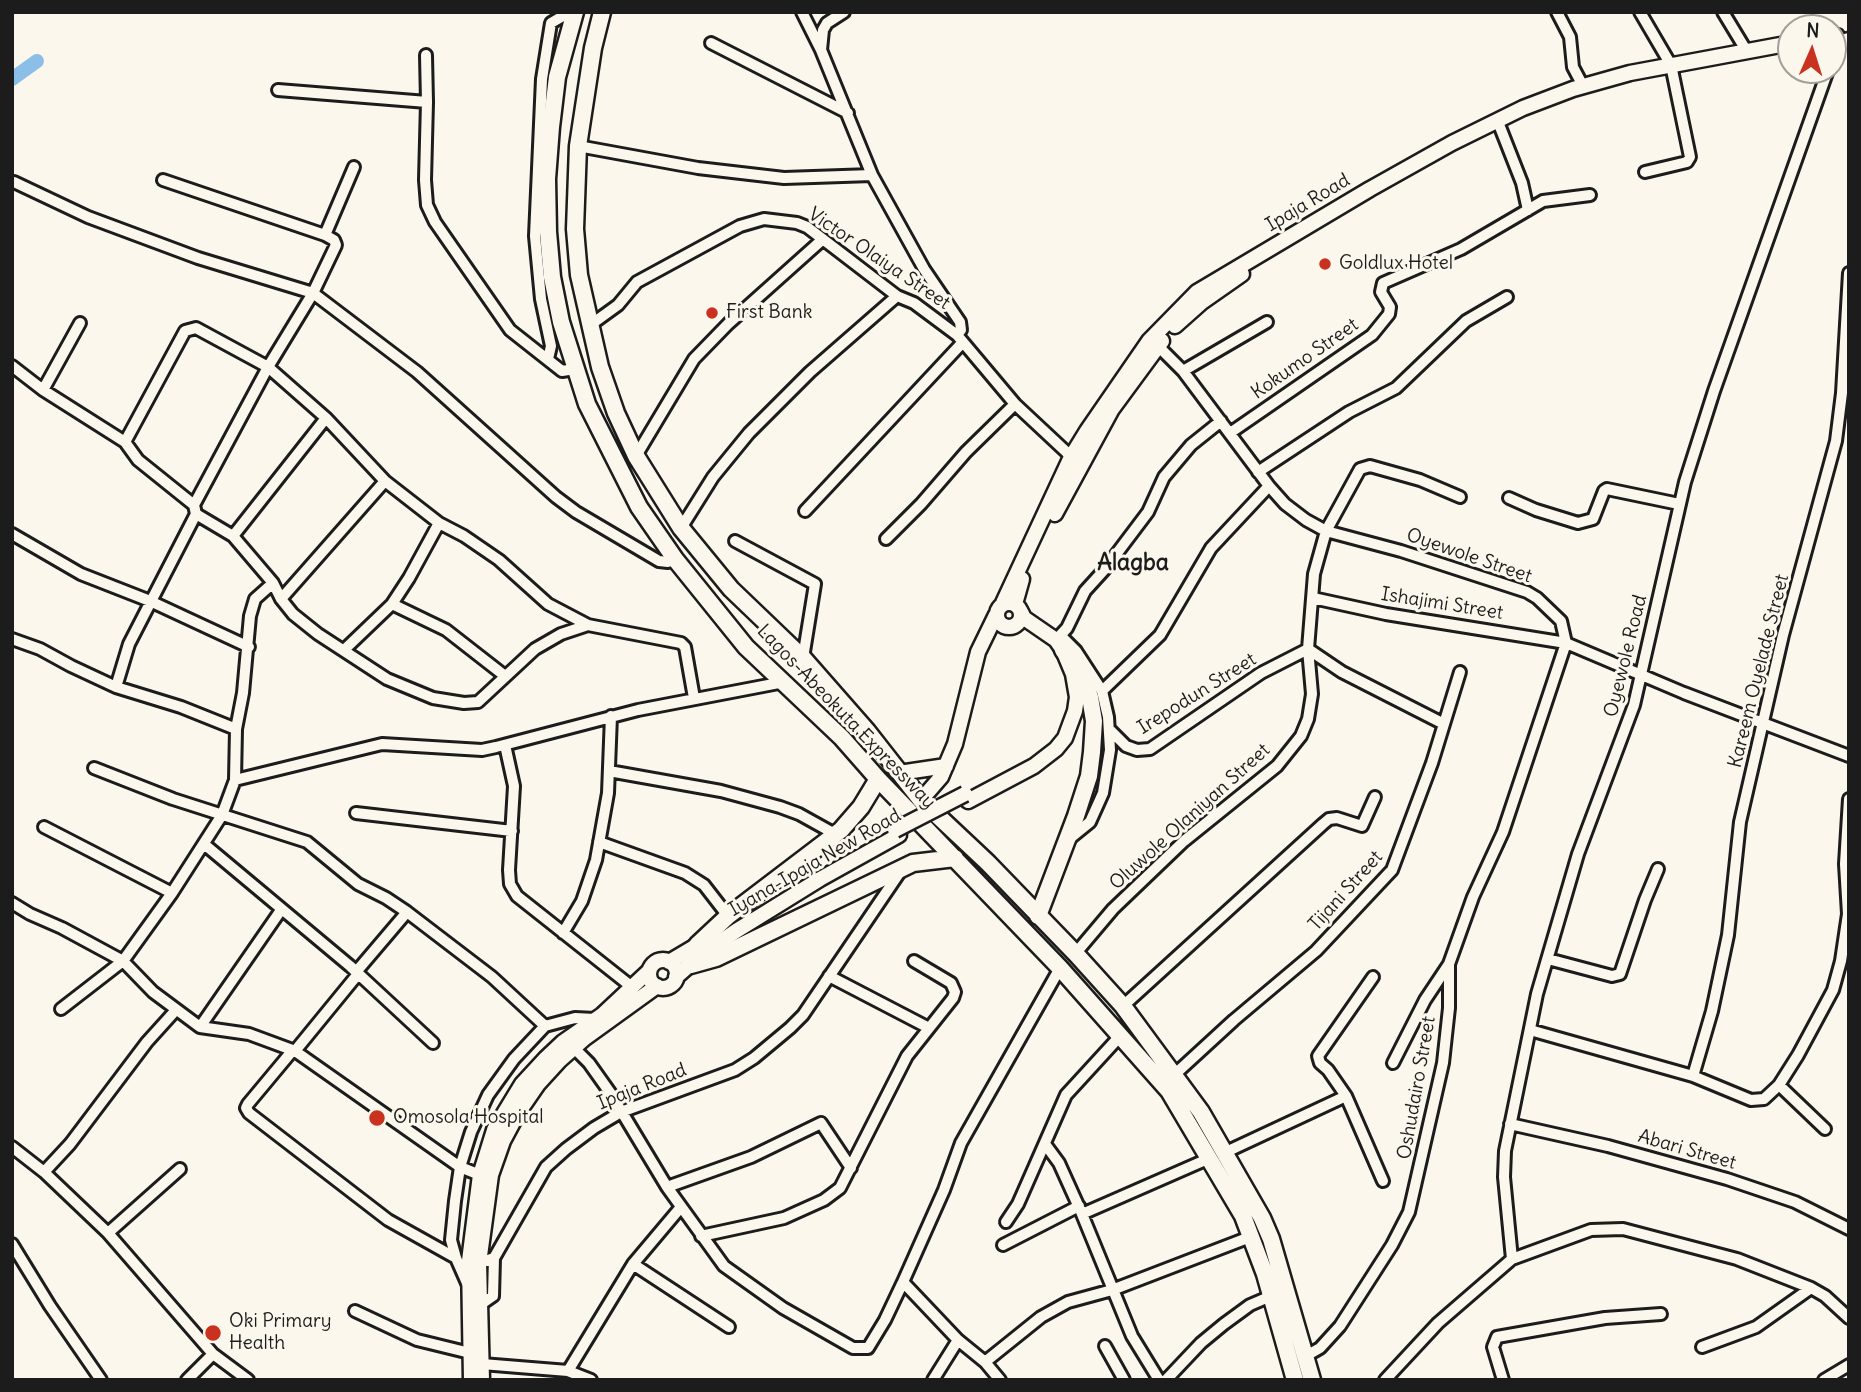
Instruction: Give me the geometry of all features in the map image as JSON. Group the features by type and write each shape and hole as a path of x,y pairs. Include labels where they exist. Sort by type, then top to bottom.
{"highway":[{"name":"Lagos-Abeokuta Expressway","path":"602,12 593,48 578,146 575,229 579,275 589,326 612,401 636,456 681,528 730,589 803,658 867,730 921,800 988,863 1123,1006 1201,1112 1226,1152 1271,1239 1312,1380"},
{"name":"Lagos-Abeokuta Expressway","path":"574,15 557,77 547,178 552,277 561,322 587,404 639,507 675,559 747,647 842,738 1060,968 1169,1091 1243,1216 1271,1296 1295,1380"},
{"path":"1038,916 1068,840 1089,776 1094,721 1090,696 1081,673 1060,642"},
{"path":"697,945 729,916 835,834 861,807 878,779"},
{"path":"691,965 716,958 904,867 919,862 955,858"}],"main road":[{"name":"Ipaja Road","path":"1076,461 1158,346 1182,319 1232,280 1374,195 1542,104 1746,50 1777,45"},
{"name":"Ipaja Road","path":"921,800 936,785 946,766 962,724 971,676 981,645 1009,615 1026,568 1076,461 1115,388 1149,341 1197,292 1496,120 1583,86 1777,53"},
{"path":"1009,615 1024,618 1060,642"},
{"name":"Iyana-Ipaja New Road","path":"967,797 1037,754 1052,741 1065,713 1067,686 1064,671 1053,650 1009,615"},
{"name":"Iyana-Ipaja New Road","path":"669,961 834,864 1034,766 1056,749 1065,738 1077,697 1073,674 1060,642"},
{"path":"899,773 946,766"},
{"name":"Iyana-Ipaja New Road","path":"676,977 714,946 897,833"},
{"path":"471,1380 468,1261 480,1175 494,1130 522,1084 563,1042 632,987 654,963 669,961 675,968 676,977 666,987 657,986 651,980 649,971"},
{"path":"482,1380 480,1304 468,1261 503,1141 538,1084 573,1047 657,986"}],"street":[{"path":"802,12 821,50 872,174 924,269 960,322 961,330 960,338 805,511"},
{"path":"821,50 823,30 827,23 845,12"},
{"path":"1557,12 1570,37 1573,67 1583,86"},
{"path":"1640,12 1672,69 1690,160 1645,172"},
{"path":"1723,12 1746,50"},
{"path":"548,359 551,346 541,299 535,236 542,79 551,23 563,16 574,15"},
{"path":"711,43 848,113"},
{"path":"426,55 428,102 425,180 427,205 435,222 510,330 562,370 575,369"},
{"name":"Oyewole Road","path":"1511,1259 1504,1177 1505,1151 1537,994 1578,854 1630,718 1642,676 1679,504 1714,391 1823,84"},
{"path":"278,90 428,102"},
{"path":"1500,127 1522,183 1528,210"},
{"path":"578,146 698,168 784,178 872,174"},
{"path":"325,235 355,167"},
{"path":"116,687 125,654 195,510 268,367 313,293 336,245 334,240 325,235 163,180"},
{"path":"14,182 88,217 198,258 313,293 416,372 576,512 659,561 668,562 675,559"},
{"name":"Kokumo Street","path":"1230,433 1372,335 1389,314 1390,307 1381,292 1383,284 1461,249 1543,201 1590,195"},
{"name":"Victor Olaiya Street","path":"589,326 618,305 637,282 740,226 764,219 784,220 807,227 897,296 914,303 960,338 1015,404 1076,461"},
{"path":"636,456 694,359 728,324 823,239"},
{"name":"Kareem Oyelade Street","path":"1693,1076 1712,1011 1728,935 1740,822 1783,635 1836,441 1842,393 1849,273"},
{"path":"681,528 713,477 749,433 810,372 897,296"},
{"path":"1258,472 1349,412 1396,388 1466,321 1507,297"},
{"path":"1183,370 1267,322"},
{"path":"43,390 80,323"},
{"path":"125,442 185,331 196,328 268,367 326,418 385,481 439,523 499,560 548,604 588,625 681,643 685,647 694,698"},
{"name":"Oyewole Street","path":"1158,346 1183,370 1269,486 1296,513 1326,531 1420,556 1527,592 1561,621 1566,643"},
{"path":"12,366 43,390 125,442 138,460 195,510 233,536 273,583 281,600 306,625 387,679 413,691 456,702 478,702 548,639 588,625"},
{"path":"886,539 966,452 1015,404"},
{"path":"233,536 326,418"},
{"path":"1068,840 1090,822 1102,793 1110,750 1102,691 1076,651 1060,642 1085,591 1149,512 1164,477 1191,444 1221,421"},
{"name":"Oluwole Olaniyan Street","path":"1075,954 1113,909 1184,841 1277,766 1301,736 1308,719 1311,694 1308,649 1314,574 1326,531 1360,469 1364,467 1420,480 1460,497"},
{"path":"281,600 385,481"},
{"path":"1102,691 1160,635 1211,548 1269,486"},
{"path":"1509,498 1578,523 1592,519 1607,489 1679,504"},
{"path":"344,650 392,604 410,578 439,523"},
{"path":"12,534 80,574 150,601 249,647"},
{"path":"734,541 815,584 803,658"},
{"path":"61,1009 123,961 172,893 222,816 235,780 236,729 243,693 252,608 256,599 273,583"},
{"name":"Ishajimi Street","path":"1313,598 1386,614 1566,643"},
{"path":"392,604 446,630 505,676"},
{"path":"12,639 40,649 116,687 181,707 236,729"},
{"path":"1566,643 1763,725 1849,756"},
{"name":"Oshudairo Street","path":"1306,1356 1320,1348 1340,1326 1392,1245 1409,1212 1443,1063 1450,1008 1449,964 1473,897 1503,832 1566,643"},
{"path":"1308,649 1342,672 1444,724"},
{"name":"Irepodun Street","path":"1109,729 1126,746 1137,750 1150,749 1261,673 1308,649"},
{"name":"Tijani Street","path":"1173,1076 1316,951 1392,870 1432,763 1460,672"},
{"path":"235,780 382,744 482,750 611,716 784,682"},
{"path":"563,933 582,901 596,860 608,793 611,716"},
{"path":"505,745 514,786 510,884 517,896 632,987"},
{"path":"94,768 222,816 307,842 358,884 407,912 492,978 545,1026"},
{"path":"609,771 721,791 780,807 835,834"},
{"path":"1123,1006 1322,824 1337,818 1362,826 1375,797"},
{"path":"1530,1030 1693,1076 1751,1100 1764,1099 1779,1085 1798,1055 1833,990 1841,961 1848,914 1845,864 1849,799"},
{"path":"356,813 512,831"},
{"path":"44,827 172,893"},
{"path":"599,842 685,873 704,885 729,916"},
{"path":"204,844 357,973 432,1043"},
{"name":"Ipaja Road","path":"494,1258 546,1167 594,1128 621,1112 715,1078 754,1058 803,1015 904,867"},
{"path":"1548,959 1617,977 1658,869"},
{"path":"12,903 123,961 175,1011 200,1027 249,1034 294,1051 460,1167 480,1175"},
{"path":"200,1027 281,911"},
{"path":"407,912 246,1108 388,1220 468,1261 494,1258 493,1296 480,1304"},
{"path":"701,1236 784,1218 824,1200 840,1188 906,1056 955,992 951,983 914,961"},
{"path":"1393,1062 1425,1000 1449,964"},
{"path":"573,1047 589,1063 611,1094 667,1187 724,1266 783,1308 853,1348 868,1348 903,1282 944,1190 961,1143 1060,968"},
{"path":"829,976 929,1028"},
{"path":"1373,977 1318,1056 1320,1063 1346,1096 1383,1181"},
{"path":"44,1172 69,1144 147,1042 175,1011"},
{"path":"468,1261 452,1240 460,1167 471,1132 488,1096 514,1059 545,1026 575,1018 595,1019"},
{"path":"1006,1222 1018,1203 1066,1095 1121,1035"},
{"path":"1779,1085 1825,1129"},
{"path":"1226,1152 1346,1096"},
{"path":"667,1187 751,1157 821,1123 851,1168"},
{"name":"Abari Street","path":"1510,1124 1608,1146 1727,1179 1795,1202 1849,1229"},
{"path":"1045,1144 1059,1163 1081,1210 1132,1336 1159,1380"},
{"path":"12,1147 44,1172 108,1233 213,1354 248,1380"},
{"path":"1003,1245 1210,1158"},
{"path":"108,1233 180,1169"},
{"path":"568,1371 633,1264 681,1207"},
{"path":"1385,1380 1438,1323 1511,1259 1591,1230 1623,1229 1737,1259 1811,1288 1825,1296 1849,1318"},
{"path":"985,1362 1041,1317 1068,1302 1112,1290 1250,1237"},
{"path":"12,1244 50,1306 101,1380"},
{"path":"633,1264 729,1327"},
{"path":"903,1282 1000,1380"},
{"path":"1702,1347 1756,1327 1811,1288"},
{"path":"1166,1380 1201,1343 1224,1324 1250,1305 1271,1296"},
{"path":"355,1311 417,1340 470,1353"},
{"path":"1503,1380 1493,1347 1497,1337 1605,1318 1661,1314"},
{"path":"933,1380 958,1340"},
{"path":"1105,1346 1124,1380"},
{"path":"187,1380 213,1354"},
{"path":"482,1364 568,1371 591,1380"},
{"path":"1824,1380 1849,1365"}],"waterway":[{"path":"12,79 37,61"}],"place":[{"name":"Goldlux Hotel","path":"1325,264"},
{"name":"First Bank","path":"712,313"},
{"name":"Omosola Hospital","path":"377,1118"},
{"name":"Oki Primary Health","path":"213,1333"}],"district":[{"name":"Alagba","path":"1133,563"}]}
